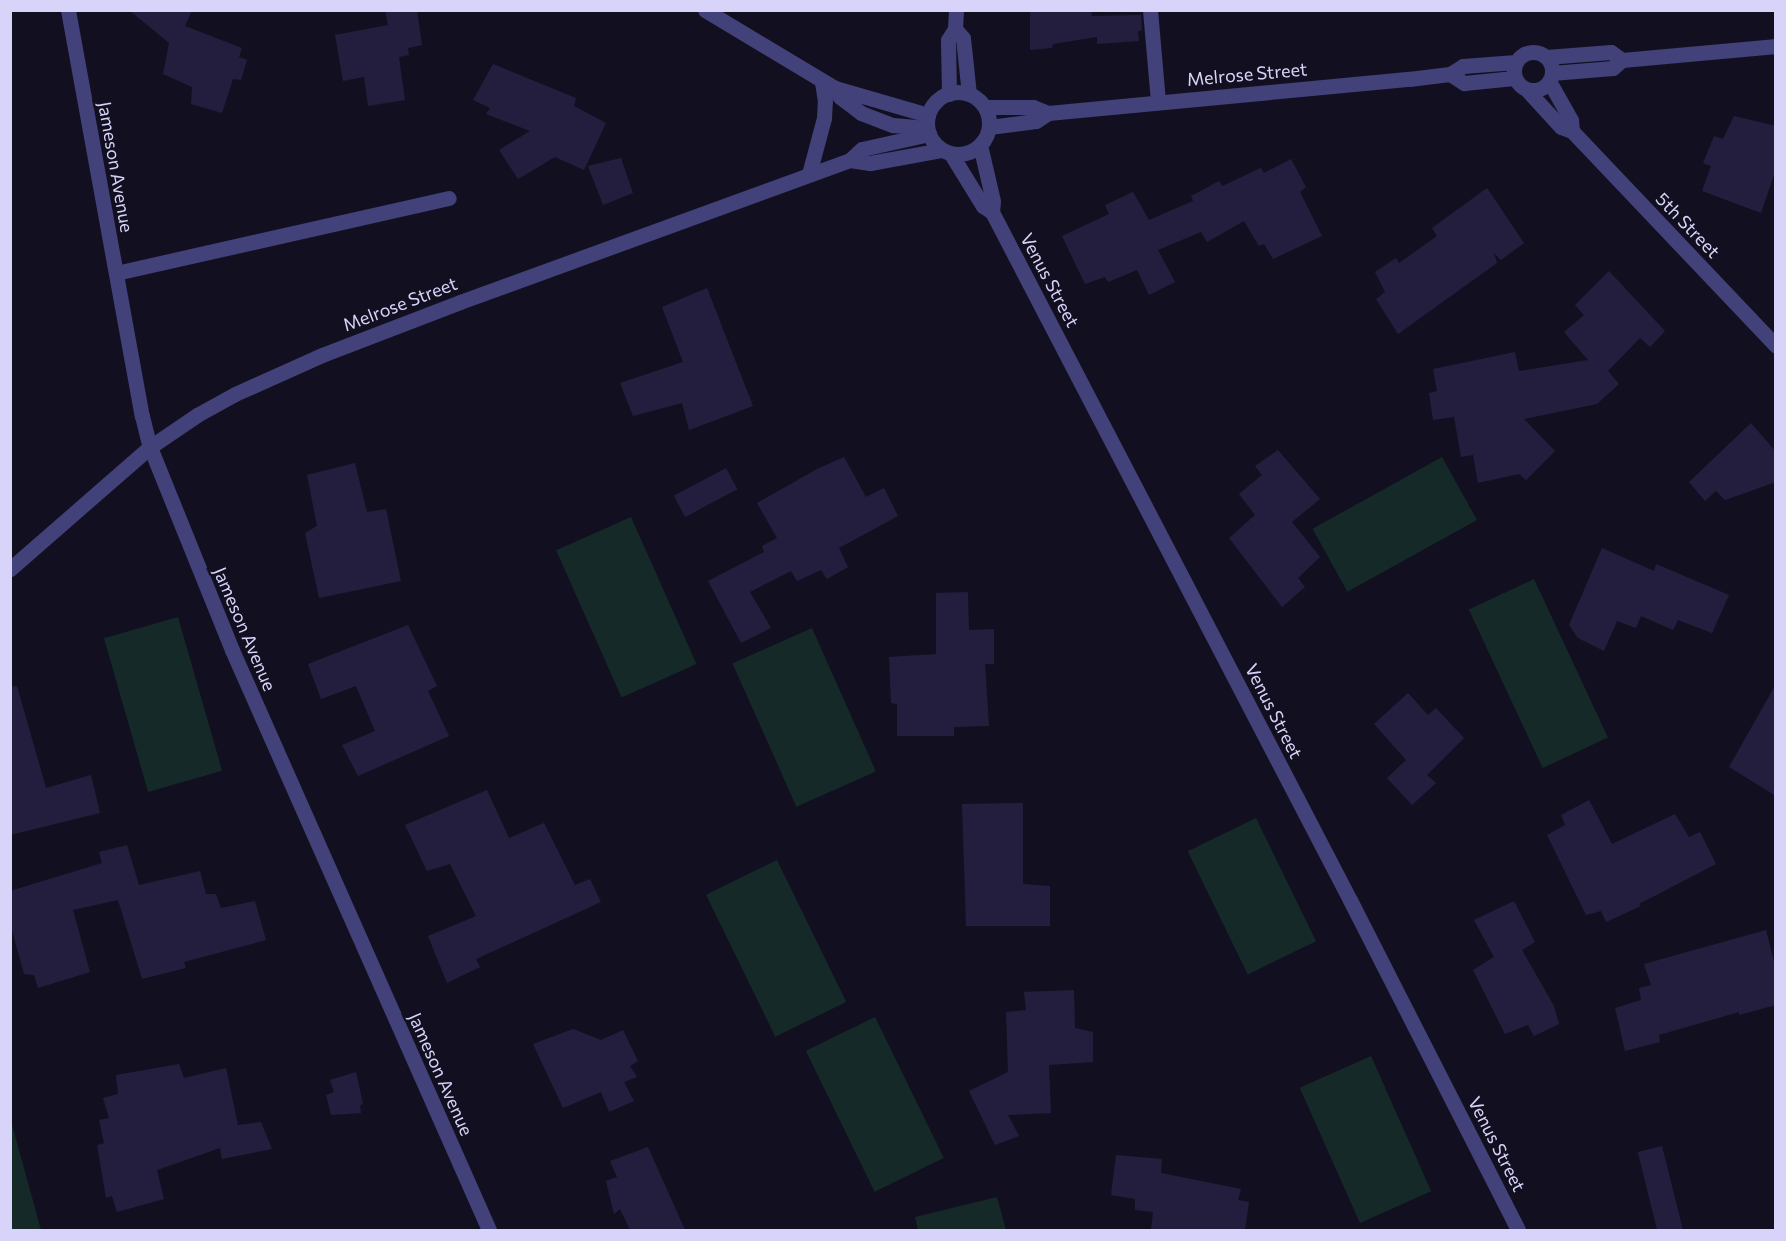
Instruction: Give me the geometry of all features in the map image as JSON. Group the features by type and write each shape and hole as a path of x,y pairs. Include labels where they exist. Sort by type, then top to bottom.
{"street":[{"name":"Jameson Avenue","path":"68,10 142,416 150,447 232,650 489,1230"},
{"path":"705,10 828,85 861,113 892,125 928,126"},
{"path":"948,94 948,40 955,29 956,10"},
{"path":"1150,10 1158,102"},
{"path":"955,29 963,38 969,94"},
{"path":"1551,77 1612,68 1622,60 1776,46"},
{"path":"1546,57 1551,77 1544,88 1527,90 1519,86 1514,78 1516,62 1522,55 1530,52 1546,57 1611,52 1622,60"},
{"name":"Melrose Street","path":"985,107 1033,107 1048,113 1450,74 1463,66 1516,62"},
{"name":"Melrose Street","path":"1450,74 1464,83 1514,78"},
{"name":"5th Street","path":"1551,77 1571,120 1572,131"},
{"path":"809,174 824,118 828,85"},
{"name":"5th Street","path":"1527,90 1561,127 1572,131 1776,346"},
{"path":"948,94 969,94 985,107 989,127 980,145 962,154 946,152 928,126 939,98 948,94"},
{"name":"Melrose Street","path":"989,127 1036,121 1048,113"},
{"name":"Melrose Street","path":"10,569 150,447 197,415 235,394 322,355 850,160 862,149 928,126"},
{"name":"Venus Street","path":"980,145 993,201 992,212"},
{"name":"Melrose Street","path":"850,160 870,163 946,152"},
{"name":"Venus Street","path":"946,152 983,206 992,212 1350,900 1518,1230"},
{"path":"116,273 449,198"}],"green space":[{"path":"1442,457 1477,520 1347,592 1313,529"},
{"path":"631,517 696,664 622,697 556,550"},
{"path":"1534,579 1608,738 1543,768 1469,609"},
{"path":"178,617 222,771 148,792 104,638"},
{"path":"812,628 876,771 796,807 733,663"},
{"path":"1256,818 1316,941 1248,974 1188,851"},
{"path":"777,860 846,1002 775,1037 706,895"},
{"path":"875,1017 944,1158 875,1192 806,1051"},
{"path":"1371,1056 1431,1191 1360,1223 1300,1088"},
{"path":"11,1121 41,1230 11,1230"},
{"path":"997,1197 1006,1230 918,1230 915,1217"}],"building":[{"path":"129,10 192,10 185,26 242,48 239,57 247,60 241,80 233,79 222,113 191,104 192,87 163,74 169,43"},
{"path":"385,10 417,10 422,45 408,48 409,55 399,57 405,100 368,106 364,77 343,81 335,35 388,25"},
{"path":"1030,10 1091,10 1092,16 1141,15 1142,30 1138,31 1139,41 1097,44 1097,37 1053,44 1052,48 1030,50"},
{"path":"493,64 576,98 574,106 606,123 584,170 555,157 518,179 499,150 530,131 486,114 490,108 473,100"},
{"path":"1734,116 1776,126 1776,169 1761,213 1702,191 1711,166 1703,163 1714,136 1723,139"},
{"path":"621,158 633,193 603,205 588,166"},
{"path":"1291,159 1306,187 1300,192 1322,236 1273,259 1264,244 1259,246 1244,221 1207,242 1201,232 1158,250 1175,282 1149,295 1137,270 1108,282 1105,277 1085,284 1062,236 1109,214 1105,205 1133,192 1149,220 1193,201 1191,196 1219,181 1222,186 1261,168 1264,173"},
{"path":"1487,188 1524,243 1501,260 1494,253 1497,263 1398,334 1376,299 1385,292 1375,272 1396,258 1399,263 1437,236 1432,228"},
{"path":"1609,271 1665,331 1650,347 1640,338 1608,371 1619,384 1597,404 1524,419 1555,451 1526,480 1519,474 1478,483 1473,455 1461,457 1454,417 1433,420 1429,393 1437,391 1433,369 1515,352 1519,371 1588,360 1564,332 1584,315 1575,305"},
{"path":"707,288 753,406 689,430 682,403 633,416 620,383 683,362 662,307"},
{"path":"1751,423 1776,452 1776,482 1725,500 1716,491 1705,501 1689,482"},
{"path":"1278,450 1320,499 1292,522 1320,557 1298,578 1305,587 1282,607 1229,538 1255,515 1239,494 1262,475 1255,466"},
{"path":"844,457 866,497 884,488 898,516 839,548 848,567 827,579 821,570 797,581 791,571 750,592 771,628 741,643 708,581 764,552 762,546 777,538 757,503 817,469"},
{"path":"355,463 367,512 386,509 401,581 319,598 305,533 317,526 307,475"},
{"path":"726,468 737,489 685,517 674,496"},
{"path":"1602,548 1654,571 1656,564 1729,595 1712,633 1678,620 1673,630 1641,616 1636,628 1617,621 1604,651 1578,638 1569,625"},
{"path":"968,592 969,630 994,629 994,664 985,664 989,726 954,727 954,736 897,736 897,704 891,703 889,657 936,654 936,593"},
{"path":"408,625 437,686 428,691 449,736 358,776 342,745 375,731 356,686 321,699 308,664"},
{"path":"1776,684 1776,796 1729,767"},
{"path":"17,686 46,788 91,775 100,813 10,835 10,687"},
{"path":"1408,693 1428,715 1436,708 1464,738 1427,775 1436,783 1412,805 1387,778 1406,760 1374,724"},
{"path":"487,790 509,838 544,823 575,885 590,879 601,902 476,959 480,967 447,983 428,936 476,916 450,864 427,871 405,825"},
{"path":"1589,800 1612,844 1675,814 1689,837 1700,832 1716,864 1639,904 1641,906 1606,922 1601,911 1586,915 1547,835 1565,825 1561,815"},
{"path":"1023,803 1023,884 1050,886 1050,926 966,926 962,804"},
{"path":"127,845 139,885 200,871 206,894 216,894 221,908 255,901 266,940 184,962 186,968 142,979 118,900 73,910 90,972 38,988 34,975 24,974 10,923 10,891 102,863 99,852"},
{"path":"1514,901 1535,942 1522,950 1554,1006 1559,1024 1534,1036 1528,1025 1505,1034 1473,970 1494,957 1474,920"},
{"path":"1766,930 1776,970 1776,1005 1739,1015 1739,1012 1659,1035 1660,1042 1625,1051 1615,1008 1641,1000 1639,988 1651,985 1644,964"},
{"path":"1074,990 1075,1028 1093,1032 1093,1062 1049,1065 1051,1113 1008,1115 1019,1136 995,1145 969,1091 1008,1072 1006,1012 1026,1010 1024,992"},
{"path":"573,1029 601,1040 623,1030 638,1061 630,1066 637,1077 624,1082 634,1101 609,1112 601,1092 563,1108 533,1044"},
{"path":"179,1064 184,1078 226,1068 238,1125 261,1122 272,1149 222,1159 220,1148 157,1170 164,1199 117,1212 112,1196 106,1198 97,1145 104,1143 99,1120 109,1118 103,1098 118,1094 116,1075"},
{"path":"356,1072 363,1104 360,1105 361,1113 331,1115 326,1095 334,1092 330,1080"},
{"path":"1662,1146 1683,1230 1657,1230 1638,1152"},
{"path":"648,1147 685,1230 630,1230 620,1209 614,1214 606,1181 617,1177 610,1161"},
{"path":"1116,1155 1162,1159 1161,1173 1241,1189 1238,1200 1249,1202 1245,1230 1151,1230 1153,1212 1135,1210 1135,1199 1111,1195"}]}
